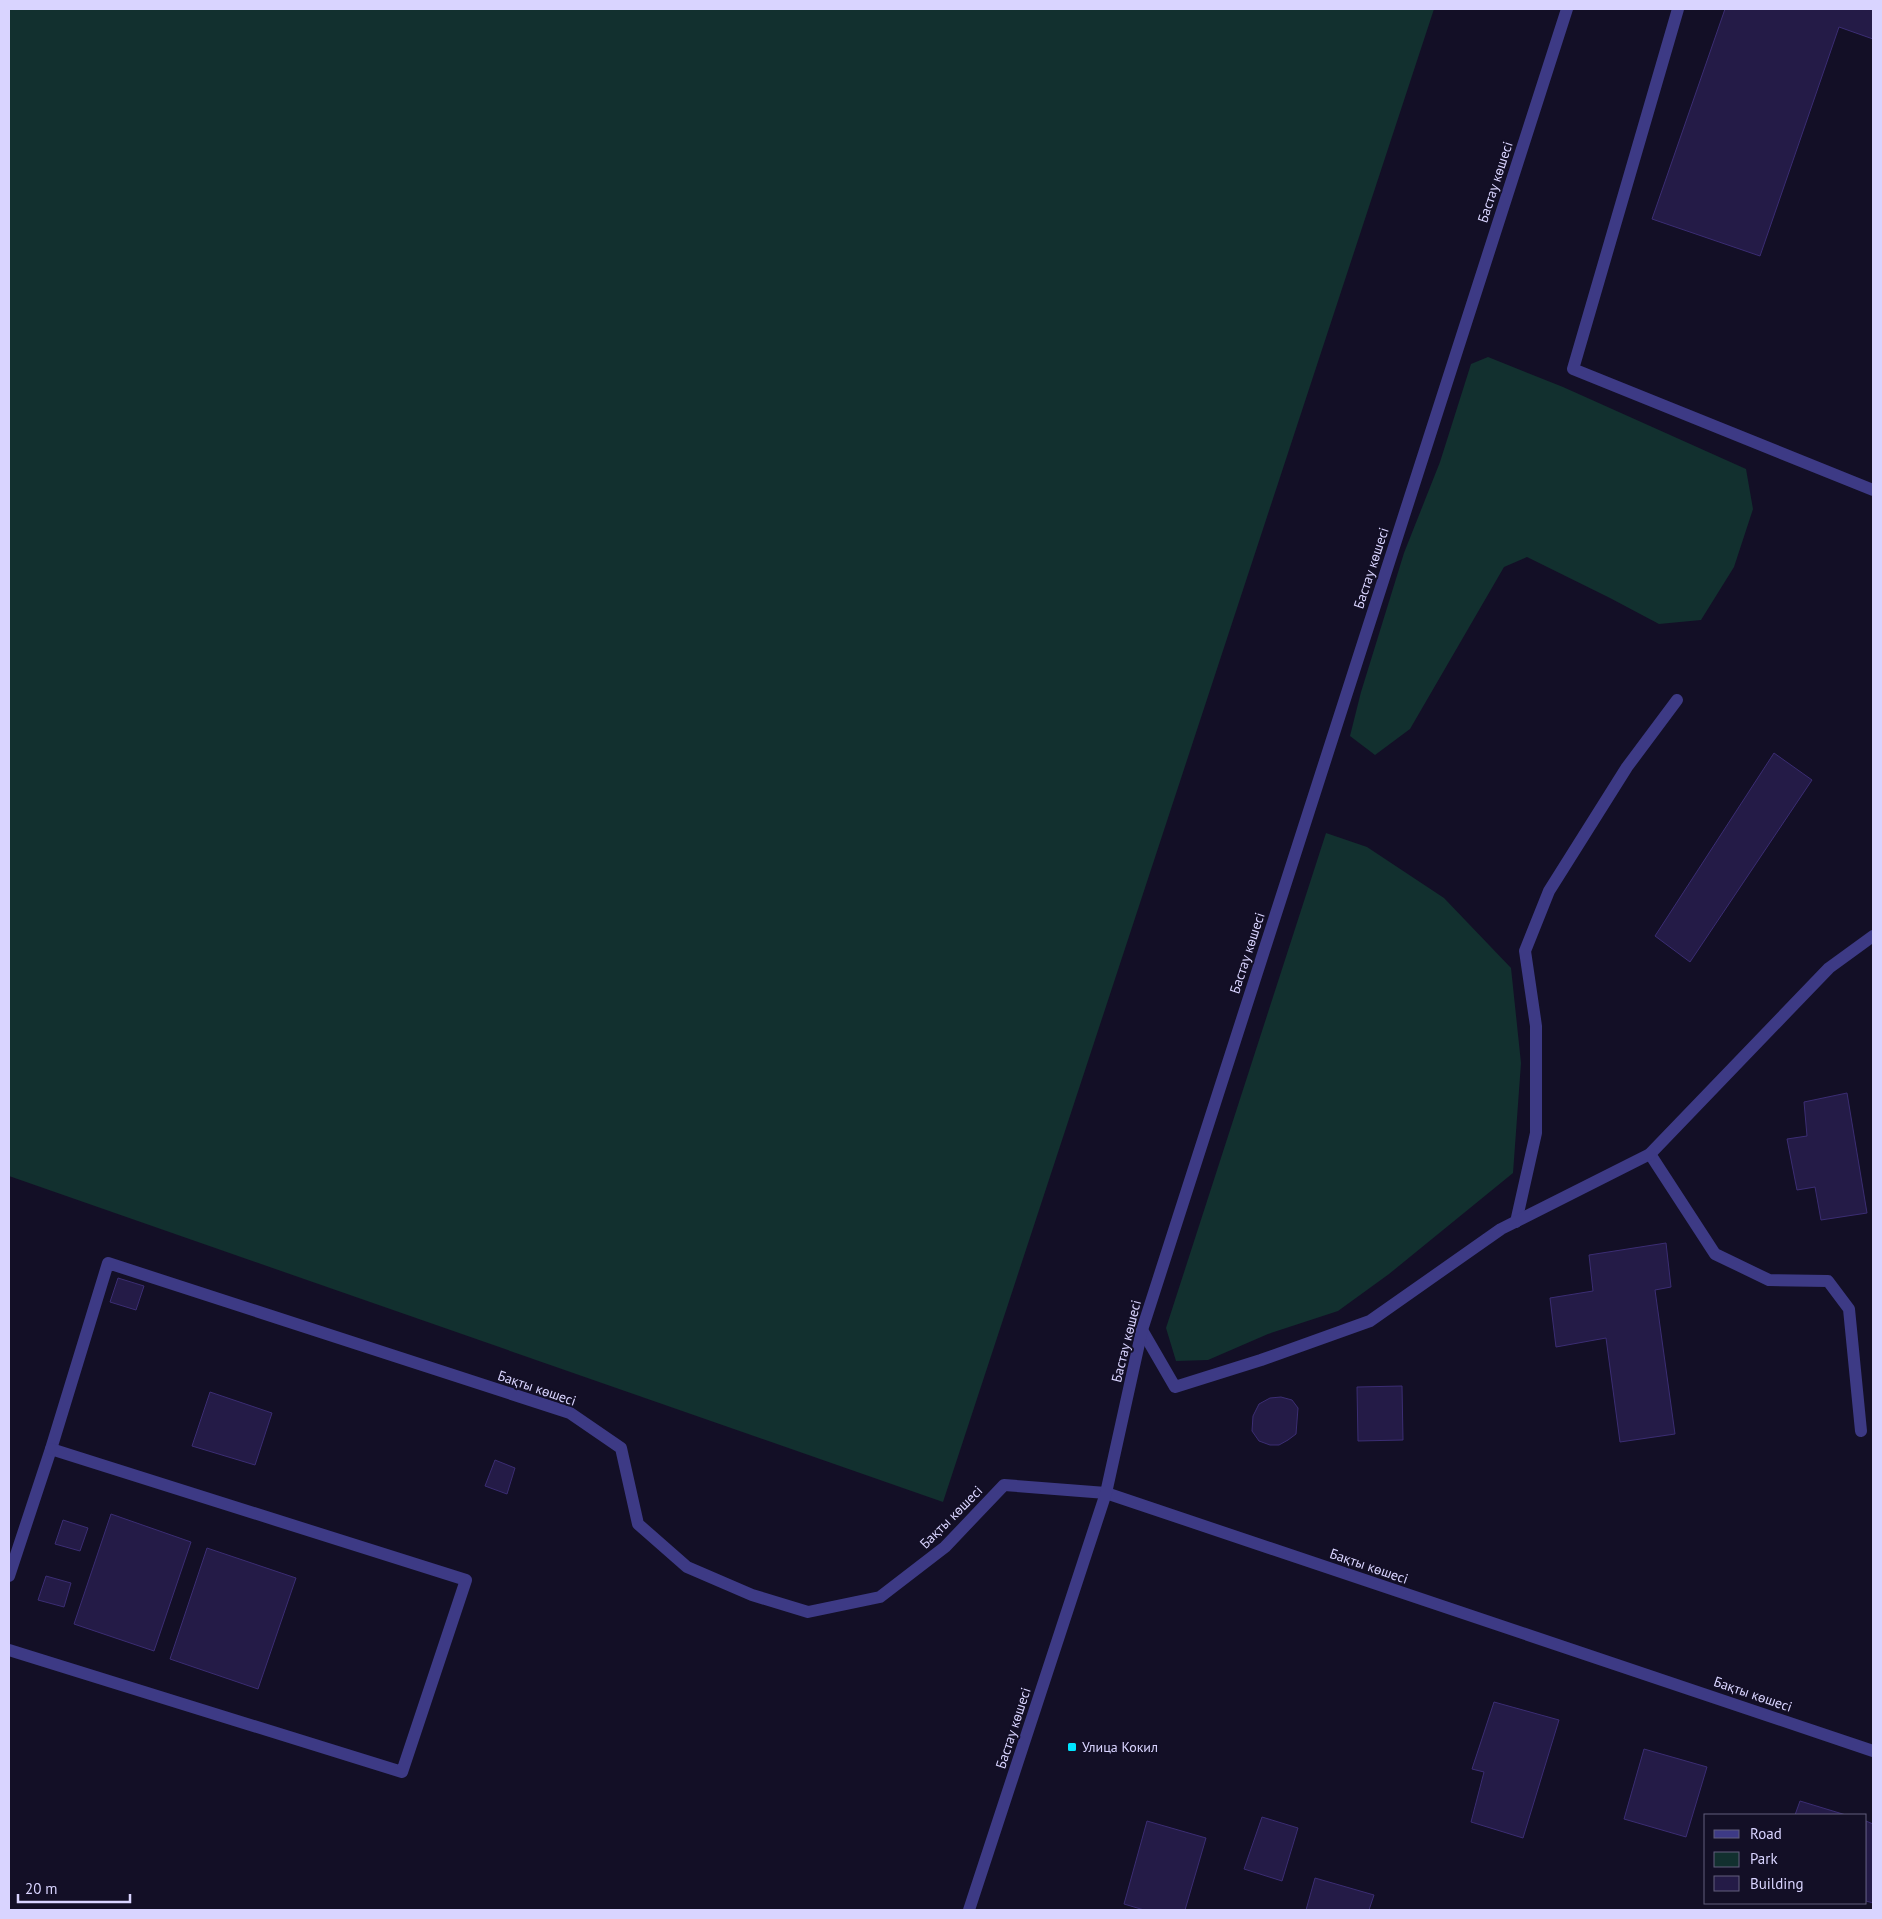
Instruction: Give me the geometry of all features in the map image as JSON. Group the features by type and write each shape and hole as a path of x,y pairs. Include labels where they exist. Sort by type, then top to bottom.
{"street":[{"name":"Бастау көшесі","path":"969,1910 1106,1493 1142,1330 1567,9"},
{"path":"1678,9 1573,369 1873,490"},
{"path":"1516,1222 1536,1133 1536,1026 1525,950 1549,891 1627,767 1677,700"},
{"path":"1142,1330 1175,1387 1261,1360 1370,1321 1502,1229 1650,1154 1829,968 1873,936"},
{"path":"1650,1154 1716,1254 1769,1280 1828,1282 1849,1309 1861,1430"},
{"name":"Бақты көшесі","path":"51,1449 108,1263 570,1413 621,1448 638,1524 687,1567 752,1595 808,1612 880,1597 945,1547 1004,1484 1106,1493 1873,1751"},
{"path":"9,1576 51,1449 466,1580 402,1772 9,1650"}],"green space":[{"path":"9,9 1434,9 943,1502 9,1176"},
{"path":"1488,357 1563,387 1746,469 1753,509 1734,567 1701,620 1659,624 1527,557 1504,567 1410,729 1375,755 1350,736 1361,692 1404,553 1440,462 1471,364"},
{"path":"1326,833 1367,847 1444,898 1511,968 1521,1063 1513,1173 1389,1274 1338,1311 1268,1334 1208,1360 1176,1361 1166,1328"}],"building":[{"path":"1725,9 1873,9 1873,39 1839,27 1760,256 1652,219"},
{"path":"1774,753 1812,780 1690,962 1655,936"},
{"path":"1847,1093 1867,1213 1821,1220 1815,1187 1797,1190 1787,1139 1807,1136 1804,1102"},
{"path":"1666,1243 1671,1287 1655,1290 1675,1434 1620,1442 1606,1338 1556,1347 1550,1298 1593,1291 1589,1255"},
{"path":"118,1278 144,1286 136,1310 110,1302"},
{"path":"1402,1386 1403,1440 1358,1441 1357,1387"},
{"path":"210,1392 272,1413 255,1465 192,1446"},
{"path":"1281,1397 1292,1400 1298,1408 1296,1434 1279,1445 1270,1445 1259,1441 1252,1431 1253,1416 1259,1404 1270,1398"},
{"path":"495,1460 515,1468 507,1494 485,1486"},
{"path":"111,1514 191,1542 154,1651 74,1624"},
{"path":"63,1520 88,1528 80,1551 55,1544"},
{"path":"207,1548 296,1578 258,1689 170,1659"},
{"path":"46,1576 71,1583 64,1607 38,1600"},
{"path":"1494,1702 1559,1720 1523,1838 1471,1822 1484,1772 1472,1769"},
{"path":"1644,1749 1707,1767 1686,1837 1624,1819"},
{"path":"1800,1801 1843,1814 1795,1814"},
{"path":"1262,1817 1298,1828 1282,1881 1244,1869"},
{"path":"1147,1821 1206,1838 1185,1910 1144,1910 1124,1904"},
{"path":"1867,1821 1873,1824 1873,1903 1867,1901"},
{"path":"1315,1878 1374,1895 1369,1910 1306,1910"}],"place":[{"name":"Улица Кокил","path":"1072,1747"}]}
